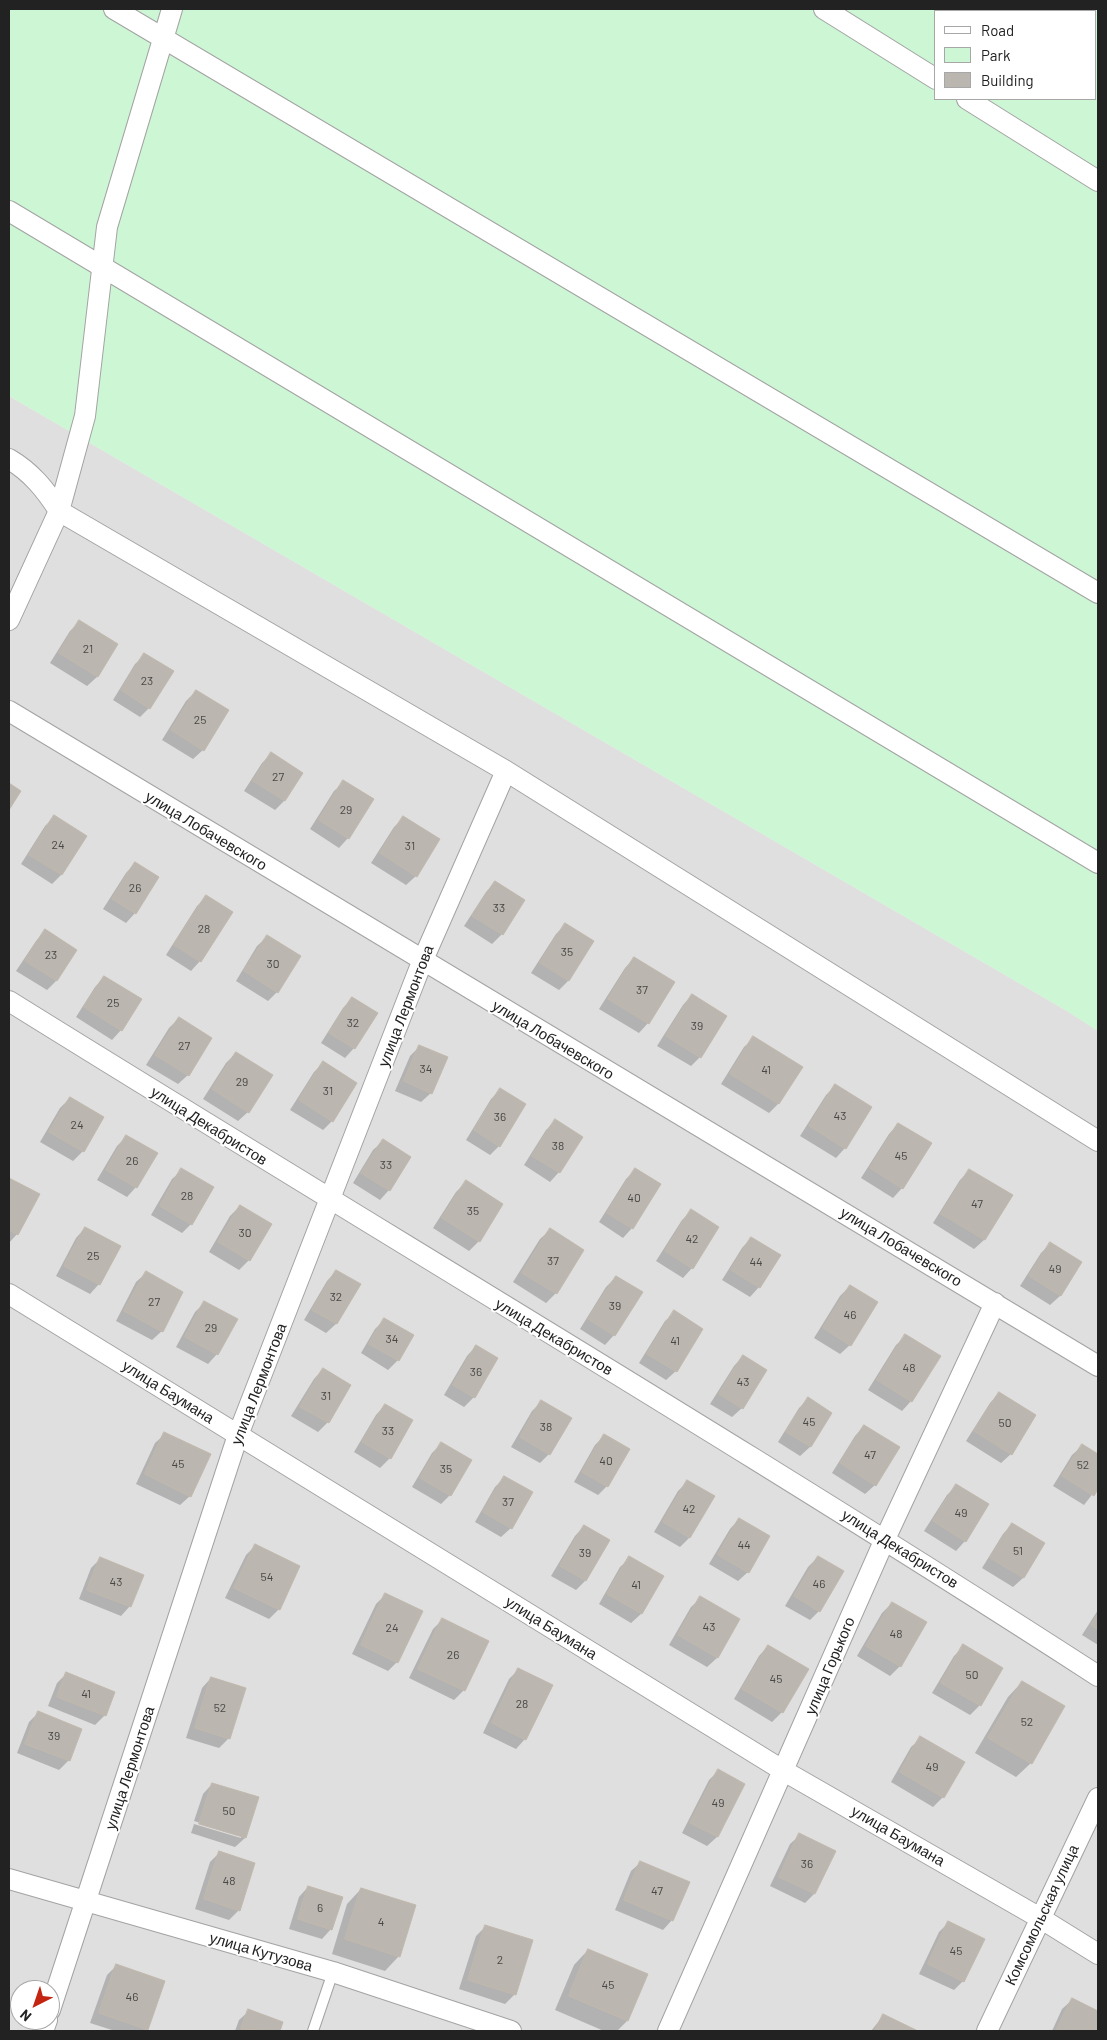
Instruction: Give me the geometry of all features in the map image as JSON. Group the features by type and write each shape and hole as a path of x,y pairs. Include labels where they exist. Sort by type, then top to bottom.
{"street":[{"path":"114,9 1098,593"},
{"path":"9,620 59,511 85,416 107,227 172,9"},
{"path":"824,9 934,78"},
{"path":"969,100 1098,181"},
{"path":"9,211 102,269 1098,863"},
{"path":"9,459 24,468 38,482 59,511 506,771 1098,1141"},
{"name":"улица Лобачевского","path":"9,712 422,962 1098,1366"},
{"name":"улица Лермонтова","path":"60,1980 238,1435 422,962 506,771"},
{"name":"улица Декабристов","path":"9,1001 330,1201 885,1538 1098,1676"},
{"name":"улица Баумана","path":"9,1294 784,1771 1040,1918 1098,1954"},
{"name":"улица Горького","path":"668,2031 885,1538 995,1303"},
{"name":"Комсомольская улица","path":"988,2031 1098,1798"},
{"name":"улица Кутузова","path":"9,1879 333,1972 511,2031"}],"lane":[{"path":"313,2031 333,1972"}],"shaded area":[{"path":"9,396 1067,1011 1098,1031 1098,2031 9,2031"}],"green space":[{"path":"9,9 1098,9 1098,1031 1067,1011 9,396"}],"building":[{"path":"79,620 118,644 98,677 59,653"},
{"path":"144,653 174,671 150,709 121,690"},
{"path":"196,690 229,710 204,751 171,730"},
{"path":"271,752 303,773 285,801 253,781"},
{"path":"343,780 374,799 349,839 319,820"},
{"path":"9,783 21,791 9,810"},
{"path":"54,815 87,836 62,875 29,855"},
{"path":"403,816 440,839 417,877 380,853"},
{"path":"135,862 159,877 136,914 112,899"},
{"path":"495,881 525,900 503,935 472,916"},
{"path":"206,895 233,912 201,962 174,945"},
{"path":"565,923 594,941 569,981 540,963"},
{"path":"45,929 77,950 57,981 25,961"},
{"path":"267,935 301,956 278,993 244,971"},
{"path":"634,957 675,982 649,1024 608,999"},
{"path":"104,976 142,999 122,1031 84,1007"},
{"path":"692,994 727,1016 701,1058 666,1036"},
{"path":"352,997 378,1013 355,1049 329,1033"},
{"path":"179,1017 212,1038 189,1076 155,1055"},
{"path":"753,1036 803,1067 779,1104 730,1074"},
{"path":"419,1045 448,1057 432,1094 404,1081"},
{"path":"236,1052 273,1075 249,1113 212,1089"},
{"path":"323,1061 357,1083 333,1122 299,1100"},
{"path":"835,1084 872,1107 846,1149 809,1126"},
{"path":"500,1088 526,1104 500,1147 474,1130"},
{"path":"70,1097 104,1117 84,1152 49,1132"},
{"path":"555,1119 583,1137 560,1173 532,1156"},
{"path":"898,1123 932,1143 903,1189 870,1168"},
{"path":"126,1135 158,1153 137,1188 106,1170"},
{"path":"383,1139 411,1157 390,1191 361,1173"},
{"path":"181,1168 214,1187 192,1225 160,1206"},
{"path":"635,1168 661,1184 633,1229 607,1213"},
{"path":"969,1169 1013,1195 985,1240 941,1214"},
{"path":"9,1178 40,1194 18,1235 9,1230"},
{"path":"466,1180 503,1204 480,1242 442,1218"},
{"path":"240,1205 272,1224 250,1261 218,1242"},
{"path":"691,1209 719,1227 693,1269 665,1251"},
{"path":"85,1227 121,1246 100,1285 64,1266"},
{"path":"550,1228 584,1250 557,1294 522,1273"},
{"path":"751,1237 781,1255 760,1288 731,1270"},
{"path":"1050,1242 1082,1262 1061,1296 1029,1276"},
{"path":"336,1270 361,1284 337,1324 312,1310"},
{"path":"146,1271 183,1292 163,1332 124,1311"},
{"path":"616,1276 643,1292 615,1336 588,1319"},
{"path":"850,1285 878,1302 851,1346 823,1328"},
{"path":"204,1301 238,1319 218,1355 185,1337"},
{"path":"674,1310 703,1329 677,1372 647,1354"},
{"path":"384,1318 414,1335 399,1361 369,1344"},
{"path":"905,1334 941,1356 912,1402 877,1380"},
{"path":"476,1345 498,1358 475,1398 453,1385"},
{"path":"743,1355 767,1370 743,1409 719,1394"},
{"path":"323,1368 351,1385 329,1423 300,1407"},
{"path":"999,1392 1036,1415 1012,1455 974,1431"},
{"path":"808,1397 832,1413 811,1447 786,1432"},
{"path":"541,1400 572,1418 550,1455 520,1437"},
{"path":"385,1404 413,1420 391,1459 362,1442"},
{"path":"864,1425 900,1447 876,1486 840,1463"},
{"path":"164,1432 211,1454 191,1497 145,1474"},
{"path":"604,1434 630,1449 608,1487 582,1472"},
{"path":"441,1442 472,1460 451,1496 420,1478"},
{"path":"1082,1444 1098,1454 1098,1489 1094,1496 1062,1476"},
{"path":"504,1476 533,1492 512,1529 483,1512"},
{"path":"687,1480 715,1496 690,1538 663,1522"},
{"path":"956,1484 989,1504 966,1542 933,1521"},
{"path":"739,1518 770,1536 749,1573 718,1555"},
{"path":"1012,1523 1045,1543 1024,1578 990,1558"},
{"path":"584,1525 610,1540 586,1581 560,1566"},
{"path":"255,1544 300,1566 280,1610 234,1588"},
{"path":"629,1556 664,1576 642,1614 607,1594"},
{"path":"818,1556 844,1571 820,1612 794,1596"},
{"path":"100,1557 144,1575 131,1607 87,1590"},
{"path":"385,1593 423,1611 398,1663 361,1645"},
{"path":"700,1596 740,1619 718,1658 678,1635"},
{"path":"892,1602 927,1622 901,1667 866,1646"},
{"path":"1098,1614 1098,1630 1091,1625"},
{"path":"442,1618 489,1641 465,1691 418,1669"},
{"path":"963,1644 1003,1668 981,1706 941,1683"},
{"path":"768,1645 809,1669 783,1713 742,1689"},
{"path":"518,1668 553,1685 526,1740 492,1723"},
{"path":"66,1672 115,1692 106,1716 57,1697"},
{"path":"211,1677 246,1688 230,1739 195,1728"},
{"path":"1022,1681 1065,1706 1032,1764 988,1738"},
{"path":"38,1711 82,1729 70,1761 25,1744"},
{"path":"920,1736 965,1762 944,1798 900,1772"},
{"path":"718,1769 745,1784 718,1837 690,1823"},
{"path":"212,1783 259,1797 246,1838 199,1824"},
{"path":"799,1833 836,1851 815,1894 779,1877"},
{"path":"219,1851 255,1863 240,1911 204,1899"},
{"path":"640,1861 690,1882 673,1921 624,1900"},
{"path":"308,1886 343,1897 332,1930 298,1919"},
{"path":"361,1888 416,1905 400,1957 345,1939"},
{"path":"948,1921 985,1939 964,1982 928,1964"},
{"path":"485,1925 533,1940 516,1995 468,1980"},
{"path":"588,1949 648,1974 628,2021 569,1996"},
{"path":"116,1964 165,1981 148,2030 99,2013"},
{"path":"1072,1998 1098,2011 1098,2031 1056,2031"},
{"path":"248,2009 283,2022 280,2031 241,2029"},
{"path":"883,2014 918,2031 875,2031"}]}
